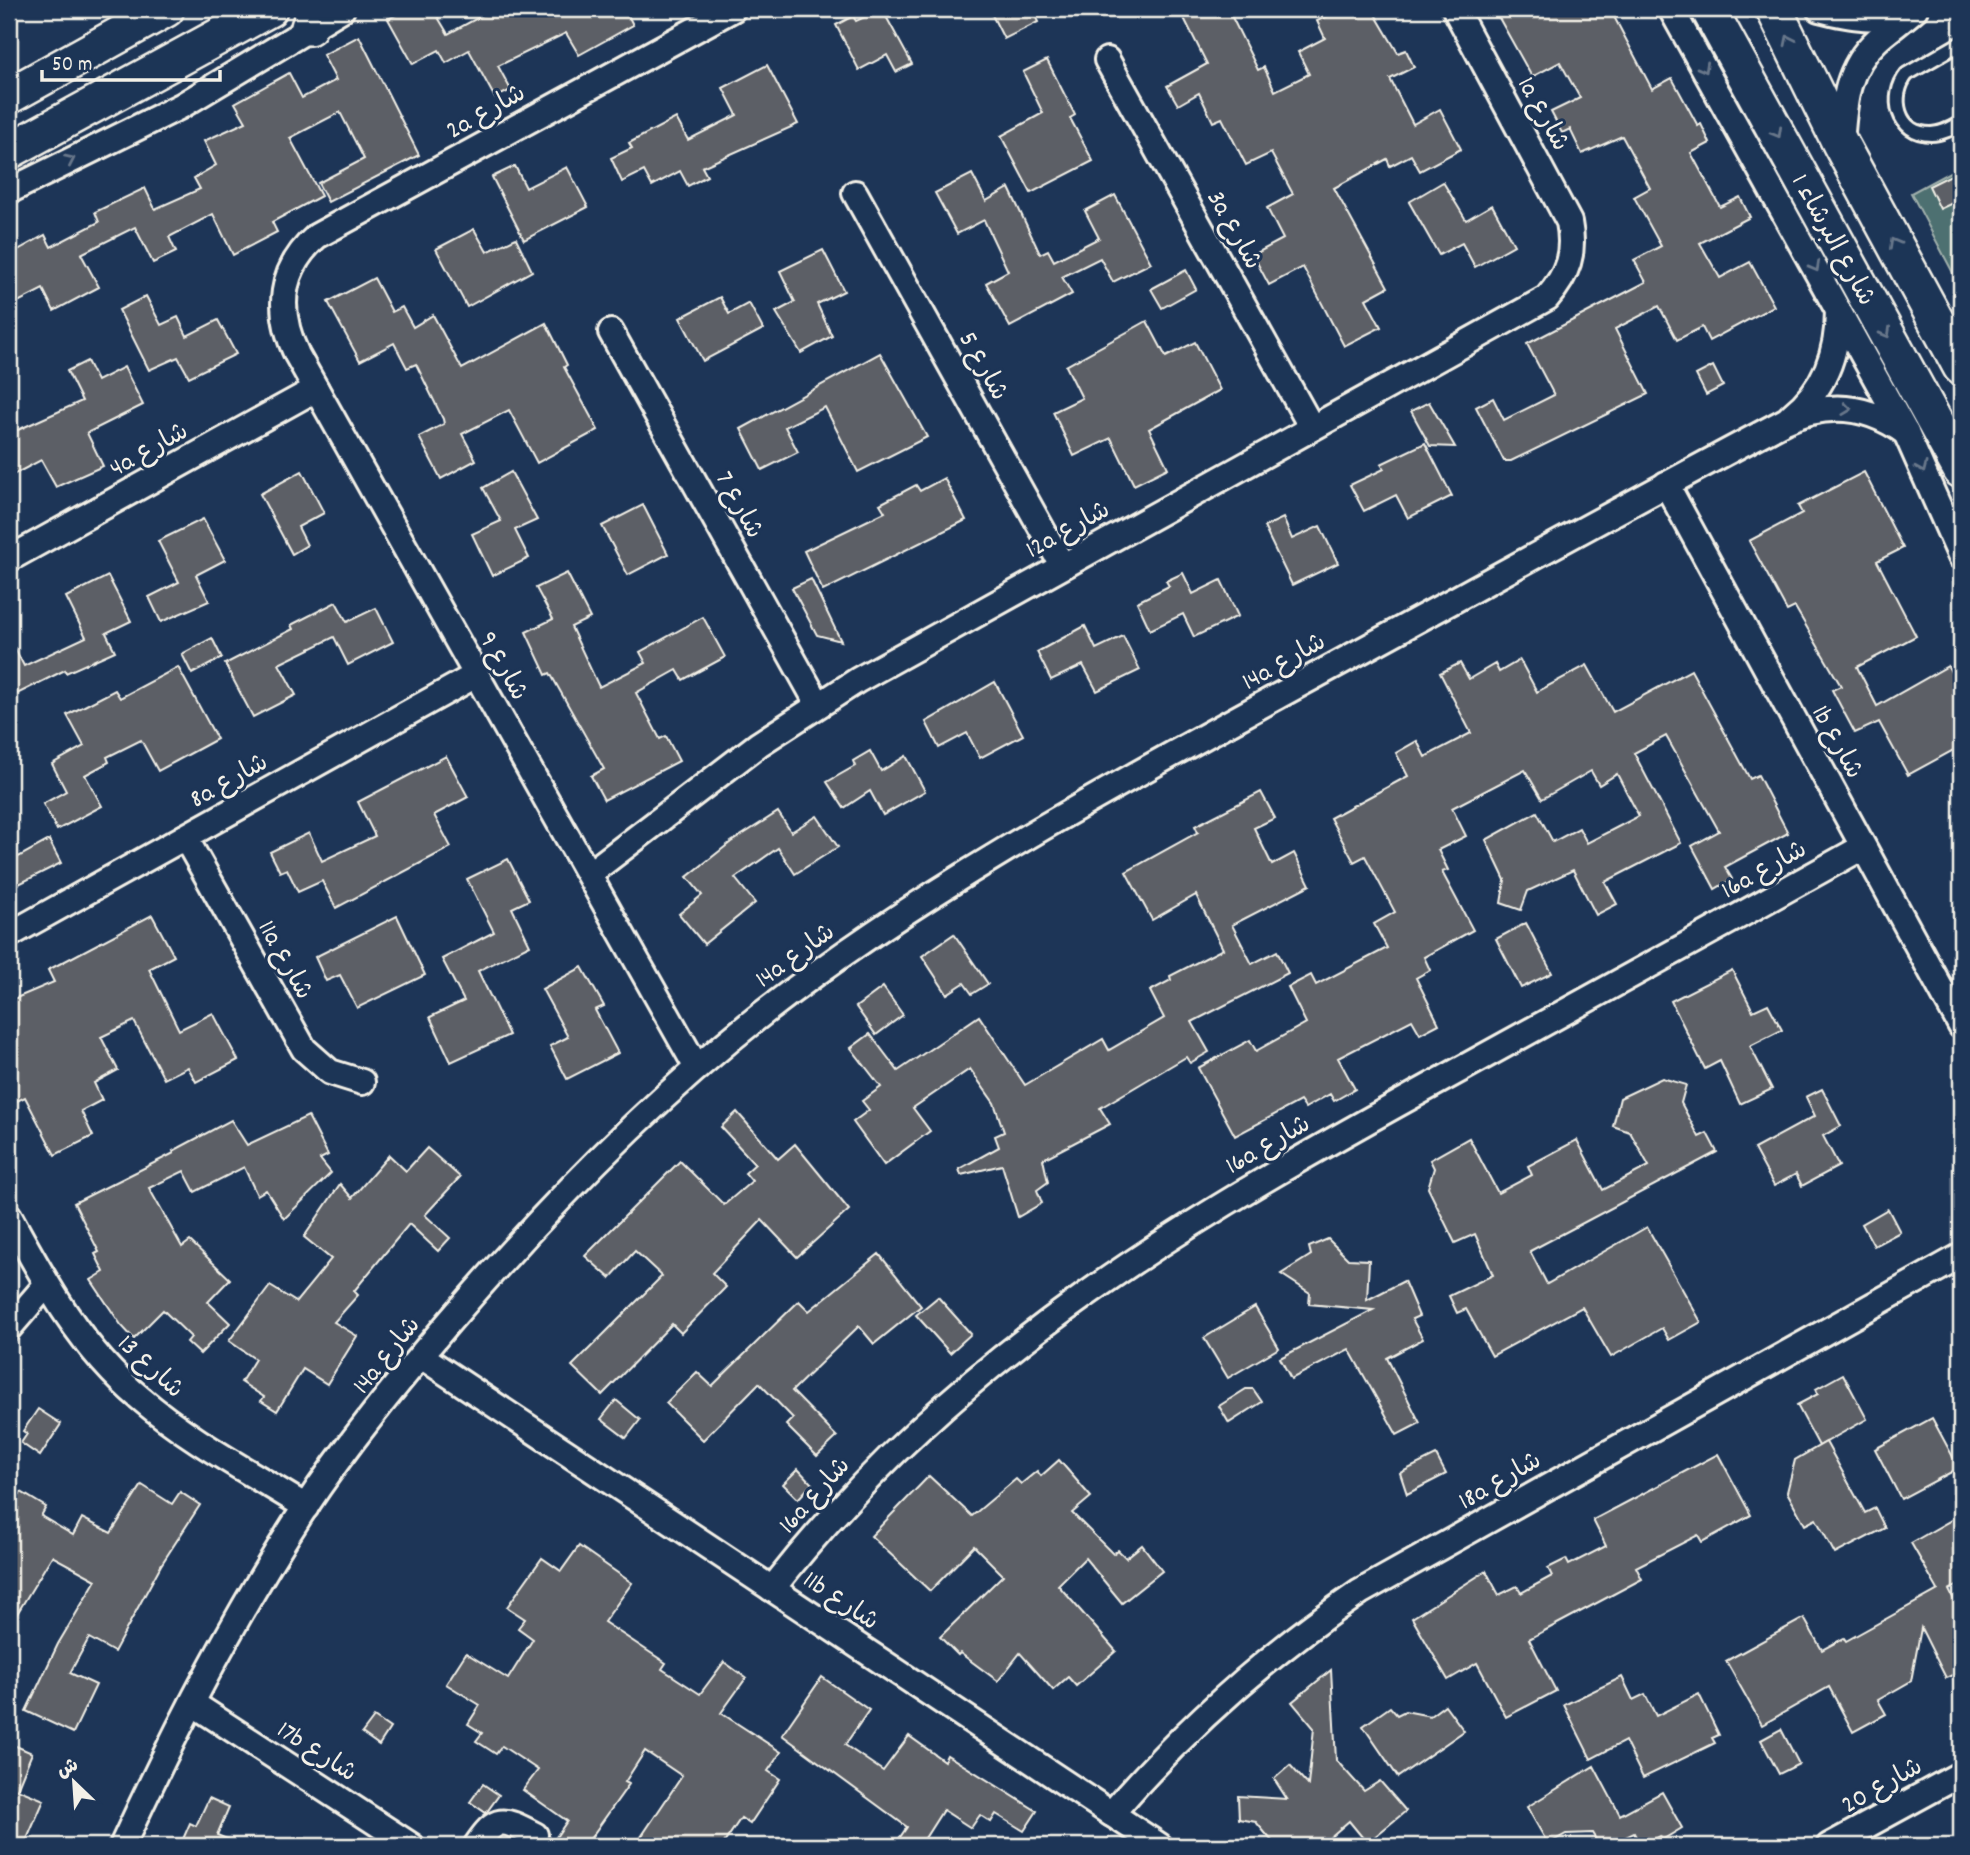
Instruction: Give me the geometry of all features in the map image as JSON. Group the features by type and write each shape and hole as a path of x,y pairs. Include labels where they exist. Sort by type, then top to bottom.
{"street":[{"path":"9,96 166,9"},
{"path":"9,151 269,9"},
{"path":"9,191 181,106 313,18 342,9"},
{"name":"2a شارع","path":"285,284 297,257 317,236 733,9"},
{"name":"1a شارع","path":"1455,9 1564,209 1573,249"},
{"path":"1671,9 1906,433 1961,557"},
{"name":"شارع البرشاء 1","path":"1709,9 1961,470"},
{"name":"شارع البرشاء 1","path":"1774,9 1841,145 1961,367"},
{"path":"1819,9 1864,18 1888,18 1907,9"},
{"path":"1841,145 1845,99 1856,64 1879,38 1915,9"},
{"name":"3a شارع","path":"1107,60 1312,428"},
{"name":"شارع 5","path":"855,193 1062,565"},
{"name":"14a شارع","path":"1784,421 1812,396 1830,364 1836,346 1840,248"},
{"name":"12a شارع","path":"589,874 702,785 818,704 1062,565 1536,306 1564,276 1573,249"},
{"name":"شارع 9","path":"285,284 283,303 289,339 697,1068"},
{"name":"شارع 7","path":"611,332 818,704"},
{"name":"4a شارع","path":"9,559 316,389"},
{"name":"14a شارع","path":"122,1846 192,1703 306,1507 421,1356 549,1210 607,1150 697,1068 821,969 888,922 1002,850 1784,421 1811,411 1838,407 1874,414 1906,433"},
{"name":"1b شارع","path":"1666,484 1961,1027"},
{"name":"8a شارع","path":"9,935 476,675"},
{"name":"11a شارع","path":"185,837 304,1049 330,1072 362,1082"},
{"name":"16a شارع","path":"772,1589 840,1506 916,1430 997,1360 1121,1269 1250,1186 1863,848"},
{"name":"شارع 13","path":"9,1216 47,1284 89,1346 138,1397 194,1438 306,1507"},
{"name":"18a شارع","path":"1111,1814 1150,1769 1229,1692 1315,1623 1360,1592 1961,1256"},
{"path":"9,1328 47,1284"},
{"name":"11b شارع","path":"421,1356 1160,1846"},
{"name":"17b شارع","path":"192,1703 412,1846"},
{"name":"شارع 20","path":"1829,1846 1961,1774"},
{"path":"476,1846 490,1825 500,1821 511,1823 534,1835"}],"lane":[{"path":"1961,43 1907,74 1900,82 1896,102 1903,121 1920,133 1941,133 1961,123"}],"green space":[{"path":"1961,166 1961,288 1911,193"}],"building":[{"path":"407,9 433,9 448,34 494,9 625,9 633,25 579,55 566,33 498,66 511,90 495,98 469,50 446,63 439,50 413,64 388,19"},
{"path":"882,9 912,64 896,72 887,55 859,70 836,25 853,16 856,21"},
{"path":"989,9 1032,9 1038,22 1004,39"},
{"path":"1199,9 1228,9 1258,70 1264,67 1275,91 1309,74 1298,52 1325,38 1317,21 1344,9 1372,9 1398,53 1406,50 1414,67 1390,79 1413,124 1440,109 1461,149 1420,171 1411,155 1390,166 1387,159 1334,188 1388,287 1366,299 1381,327 1344,346 1303,267 1269,285 1253,255 1283,239 1267,208 1293,194 1271,153 1246,165 1222,118 1213,122 1199,93 1178,105 1167,86 1207,64 1183,16"},
{"path":"1494,9 1610,9 1652,89 1672,78 1698,126 1701,124 1710,143 1691,153 1720,207 1740,197 1750,217 1700,243 1720,278 1750,262 1774,306 1709,341 1702,327 1677,340 1659,306 1615,329 1648,394 1511,461 1504,461 1476,407 1493,398 1504,420 1554,395 1527,344 1646,282 1634,260 1661,246 1634,197 1650,188 1622,136 1582,154 1570,129 1562,133 1551,112 1580,98 1560,62 1532,77"},
{"path":"359,36 419,155 328,202 318,183 364,159 340,112 290,138 321,196 272,222 277,232 233,255 213,214 169,237 176,252 153,263 135,227 81,254 99,287 54,311 43,289 18,302 9,285 9,255 45,235 51,247 99,222 95,212 145,188 155,209 200,189 194,178 216,165 204,141 246,122 235,103 289,73 302,98 336,80 323,55"},
{"path":"1047,60 1075,115 1070,118 1093,161 1031,193 1001,136 1043,113 1023,72"},
{"path":"767,65 798,124 702,167 707,176 688,186 680,171 652,186 644,171 622,182 611,158 632,148 629,143 676,118 688,140 737,115 723,88"},
{"path":"515,166 526,188 567,167 588,207 524,240 492,177"},
{"path":"1961,170 1961,199 1940,209 1929,186"},
{"path":"972,174 986,201 1009,188 1040,254 1048,250 1054,261 1099,238 1085,211 1115,195 1151,263 1113,282 1100,258 1062,277 1072,294 1010,327 986,283 1008,271 984,220 957,234 935,193"},
{"path":"1443,182 1466,220 1492,205 1514,245 1475,267 1462,243 1439,255 1409,202"},
{"path":"474,229 487,252 516,238 532,271 467,307 436,249"},
{"path":"823,250 844,291 817,304 832,336 801,353 776,312 795,302 780,271"},
{"path":"1186,270 1196,289 1162,308 1151,289"},
{"path":"374,278 392,312 402,307 413,327 433,315 462,369 546,323 567,365 564,367 598,430 537,463 509,410 462,434 476,460 441,479 419,437 444,424 443,419 416,364 407,368 394,343 360,361 328,302"},
{"path":"146,296 161,325 178,317 187,336 218,320 236,354 189,377 178,357 149,370 119,310"},
{"path":"720,297 729,314 749,303 763,329 703,361 680,318"},
{"path":"1147,321 1166,357 1195,342 1220,390 1149,429 1168,468 1134,485 1111,438 1074,456 1053,412 1082,398 1066,366"},
{"path":"880,353 927,437 858,472 825,407 785,427 798,452 762,470 741,429"},
{"path":"87,361 97,381 124,367 143,405 87,433 103,466 56,487 41,460 9,477 9,434 82,401 67,371"},
{"path":"1713,366 1723,386 1706,395 1696,375"},
{"path":"1429,402 1455,447 1430,446 1411,411"},
{"path":"1425,443 1452,496 1408,518 1396,495 1364,511 1350,485 1384,469 1381,464"},
{"path":"302,471 324,513 298,527 307,545 292,554 260,494"},
{"path":"511,472 537,520 515,530 529,558 492,576 472,534 501,521 483,488"},
{"path":"1864,472 1903,548 1877,561 1916,636 1857,667 1877,706 1948,666 1961,691 1961,746 1908,775 1879,722 1855,733 1832,690 1841,686 1795,607 1787,611 1749,541 1802,513 1798,506"},
{"path":"944,478 966,520 823,591 804,551 885,512 880,504 916,485 920,491"},
{"path":"643,505 668,554 628,575 602,526"},
{"path":"1283,518 1292,539 1320,526 1338,563 1292,585 1264,527"},
{"path":"203,519 225,560 196,575 209,601 161,622 149,597 179,582 158,541"},
{"path":"567,573 590,618 571,627 599,687 646,663 640,652 703,617 725,657 683,680 677,670 636,693 660,739 666,736 679,761 604,800 591,776 604,769 550,673 546,675 526,632 553,619 536,588"},
{"path":"1183,573 1193,594 1221,580 1238,616 1194,637 1183,614 1150,630 1137,602 1169,586 1166,581"},
{"path":"108,576 131,621 106,633 115,651 66,673 65,670 9,698 9,637 24,666 86,637 66,597"},
{"path":"811,579 841,641 817,635 792,588"},
{"path":"336,602 347,622 376,608 393,642 348,665 334,637 279,664 296,695 253,717 225,664 293,629 291,625"},
{"path":"1085,626 1096,649 1123,636 1140,670 1097,691 1083,665 1051,680 1037,652"},
{"path":"212,638 222,658 192,674 182,654"},
{"path":"1520,660 1537,692 1587,665 1613,712 1691,670 1750,779 1758,775 1788,833 1725,867 1732,879 1715,889 1692,846 1719,831 1666,736 1634,753 1681,843 1605,882 1617,904 1596,915 1573,870 1528,891 1521,910 1501,903 1505,880 1486,840 1537,812 1553,842 1579,828 1587,843 1639,816 1617,774 1599,785 1591,771 1542,799 1525,770 1452,808 1466,836 1438,850 1448,870 1442,872 1473,930 1424,957 1430,970 1416,978 1439,1024 1420,1034 1412,1020 1338,1058 1355,1089 1334,1101 1330,1094 1305,1108 1300,1101 1235,1136 1198,1068 1250,1040 1256,1051 1306,1023 1288,987 1311,975 1316,985 1387,948 1374,924 1395,912 1365,856 1354,862 1330,818 1408,776 1396,753 1417,741 1425,757 1471,733 1440,673 1460,663 1469,679 1495,664 1499,672"},
{"path":"178,667 217,739 158,771 141,740 107,757 109,762 85,775 102,806 57,830 43,804 66,791 52,764 84,746 67,715 115,690 120,698"},
{"path":"995,682 1023,735 980,758 967,733 939,748 926,722"},
{"path":"870,751 881,771 906,756 925,791 883,815 870,791 844,808 827,782 855,766 853,761"},
{"path":"446,756 468,797 434,815 451,847 336,908 322,881 298,892 287,869 280,872 270,852 309,833 322,861 375,836 358,802"},
{"path":"1261,792 1275,818 1254,828 1272,865 1294,853 1310,885 1232,925 1252,964 1277,951 1288,973 1192,1022 1209,1052 1190,1063 1186,1057 1100,1108 1110,1124 1043,1159 1048,1182 1037,1190 1042,1203 1018,1217 1002,1165 961,1175 959,1169 999,1147 995,1136 1004,1132 994,1103 970,1069 913,1108 930,1131 884,1165 853,1122 869,1110 862,1101 881,1087 851,1048 870,1034 898,1071 979,1016 1025,1085 1103,1039 1109,1050 1164,1018 1150,991 1171,980 1170,976 1223,949 1196,895 1152,920 1126,872 1198,832 1195,826"},
{"path":"778,812 791,832 817,816 838,847 795,874 778,848 735,878 755,903 704,944 679,914 702,895 687,877 731,842"},
{"path":"49,840 61,863 9,889 9,862"},
{"path":"508,859 529,900 512,908 530,945 478,971 509,1035 451,1062 430,1017 464,1001 442,959 494,932 467,879"},
{"path":"152,915 174,956 149,969 179,1030 213,1013 238,1060 196,1082 188,1067 164,1079 134,1021 101,1037 118,1070 94,1083 102,1100 81,1111 93,1136 55,1155 25,1097 9,1105 9,1001 54,982 48,970"},
{"path":"397,916 425,975 357,1008 340,975 326,981 315,957"},
{"path":"1526,923 1552,973 1521,988 1496,939"},
{"path":"954,934 988,984 972,994 964,983 947,994 922,956"},
{"path":"582,967 604,1006 595,1010 618,1053 567,1079 550,1046 568,1037 542,989"},
{"path":"1732,970 1753,1011 1768,1004 1782,1030 1750,1046 1772,1089 1740,1104 1720,1061 1705,1069 1671,1001"},
{"path":"883,987 903,1015 876,1035 856,1007"},
{"path":"1662,1078 1686,1085 1681,1103 1699,1137 1707,1133 1717,1152 1530,1251 1547,1284 1647,1227 1701,1322 1669,1340 1662,1328 1611,1357 1582,1307 1492,1356 1466,1309 1457,1313 1449,1296 1493,1275 1475,1234 1455,1243 1428,1188 1434,1168 1430,1160 1469,1138 1498,1193 1532,1175 1528,1166 1577,1140 1603,1190 1649,1166 1630,1132 1613,1126 1620,1098"},
{"path":"1822,1089 1841,1126 1823,1136 1839,1166 1802,1186 1796,1174 1774,1186 1754,1149 1815,1116 1806,1097"},
{"path":"737,1112 778,1159 795,1144 849,1210 797,1257 762,1220 712,1273 726,1287 681,1333 672,1324 602,1395 572,1366 662,1276 635,1251 610,1278 585,1256 680,1161 724,1205 752,1181 745,1173 755,1164 721,1127"},
{"path":"308,1116 328,1155 320,1159 331,1173 284,1219 266,1190 257,1195 244,1167 195,1192 184,1171 149,1188 182,1247 190,1241 230,1279 208,1302 230,1323 200,1354 187,1342 191,1337 163,1310 134,1339 121,1325 91,1280 104,1272 95,1254 99,1252 74,1203 174,1153 173,1151 231,1120 247,1145"},
{"path":"427,1148 460,1177 425,1215 450,1238 438,1251 409,1224 354,1291 358,1295 334,1322 357,1336 327,1384 303,1369 277,1411 261,1401 264,1397 241,1382 255,1359 229,1341 270,1286 296,1302 331,1259 304,1237 340,1184 352,1198 389,1155 406,1171"},
{"path":"1888,1209 1900,1232 1874,1246 1862,1224"},
{"path":"1328,1239 1348,1259 1369,1260 1367,1300 1404,1281 1419,1316 1412,1319 1423,1339 1387,1358 1420,1423 1397,1435 1349,1349 1291,1379 1280,1358 1373,1310 1309,1304 1310,1293 1281,1274 1311,1255 1309,1247"},
{"path":"879,1254 921,1306 874,1344 859,1326 792,1391 837,1437 817,1456 786,1425 793,1418 759,1383 703,1440 666,1403 697,1372 712,1386 799,1301 809,1311"},
{"path":"938,1297 971,1334 950,1353 916,1315"},
{"path":"1255,1307 1279,1348 1228,1378 1204,1338"},
{"path":"1843,1374 1867,1419 1819,1446 1797,1405 1818,1394 1816,1389"},
{"path":"1246,1389 1253,1389 1262,1402 1229,1423 1219,1406"},
{"path":"616,1400 640,1420 626,1438 601,1419"},
{"path":"38,1409 61,1424 40,1456 21,1443 27,1434 23,1431"},
{"path":"1932,1418 1959,1468 1901,1499 1875,1449"},
{"path":"1826,1442 1865,1513 1875,1508 1885,1528 1835,1554 1816,1519 1805,1525 1787,1492 1795,1460"},
{"path":"1718,1454 1751,1515 1702,1542 1698,1535 1636,1567 1642,1579 1529,1639 1556,1691 1506,1717 1477,1663 1448,1680 1412,1618 1486,1571 1499,1595 1517,1586 1521,1593 1552,1576 1548,1568 1566,1559 1569,1565 1606,1546 1593,1520"},
{"path":"1436,1455 1446,1474 1407,1494 1400,1473"},
{"path":"1059,1460 1091,1497 1072,1513 1113,1554 1118,1550 1126,1558 1142,1545 1162,1571 1122,1603 1085,1558 1058,1585 1116,1651 1076,1686 1068,1677 1053,1690 1020,1653 998,1681 960,1653 958,1655 940,1637 1003,1575 974,1546 930,1591 871,1536 929,1476 972,1516 1016,1479 1021,1484 1037,1471 1041,1476"},
{"path":"798,1469 812,1484 798,1499 783,1484"},
{"path":"142,1485 172,1504 180,1492 200,1505 161,1565 114,1652 89,1638 70,1673 96,1685 73,1733 26,1711 58,1644 96,1580 52,1556 9,1627 9,1494 17,1499 21,1492 46,1507 41,1516 73,1535 82,1518 111,1533"},
{"path":"1955,1518 1961,1530 1961,1584 1949,1590 1961,1613 1961,1671 1946,1678 1921,1628 1911,1681 1878,1700 1886,1714 1853,1732 1829,1687 1762,1725 1726,1661 1804,1618 1822,1650 1844,1638 1846,1641 1938,1590 1911,1543"},
{"path":"579,1546 632,1583 604,1622 666,1663 662,1669 700,1694 724,1662 746,1678 721,1713 781,1752 768,1771 780,1779 750,1824 741,1818 722,1846 635,1846 682,1776 645,1751 625,1782 629,1784 585,1846 550,1846 567,1821 523,1790 538,1770 502,1746 496,1754 476,1741 482,1733 468,1724 480,1705 446,1684 466,1653 508,1679 533,1639 518,1628 525,1619 507,1607 542,1558 561,1571"},
{"path":"1331,1670 1336,1760 1364,1791 1380,1781 1406,1811 1367,1843 1349,1821 1320,1846 1276,1846 1256,1822 1239,1819 1238,1796 1287,1799 1274,1779 1290,1765 1308,1785 1314,1728 1292,1702"},
{"path":"822,1677 869,1710 845,1745 883,1771 909,1736 944,1761 947,1755 1037,1811 1024,1831 996,1814 991,1822 980,1815 971,1828 943,1810 920,1846 894,1846 907,1827 782,1735"},
{"path":"1622,1677 1633,1700 1645,1694 1656,1716 1699,1694 1719,1735 1712,1738 1715,1743 1643,1778 1625,1741 1591,1759 1564,1705"},
{"path":"1445,1705 1464,1731 1398,1777 1363,1726 1390,1707 1397,1715 1405,1711 1430,1716"},
{"path":"374,1717 390,1728 379,1745 362,1733"},
{"path":"1781,1729 1799,1764 1779,1774 1761,1740"},
{"path":"9,1743 32,1753 17,1789 44,1800 24,1846 9,1840"},
{"path":"1594,1766 1620,1815 1662,1792 1682,1828 1662,1840 1660,1836 1641,1846 1634,1833 1607,1846 1600,1846 1592,1833 1566,1834 1548,1844 1527,1807"},
{"path":"483,1784 499,1795 486,1813 470,1802"},
{"path":"209,1798 229,1807 217,1835 244,1846 180,1846 190,1823 196,1826"}]}
